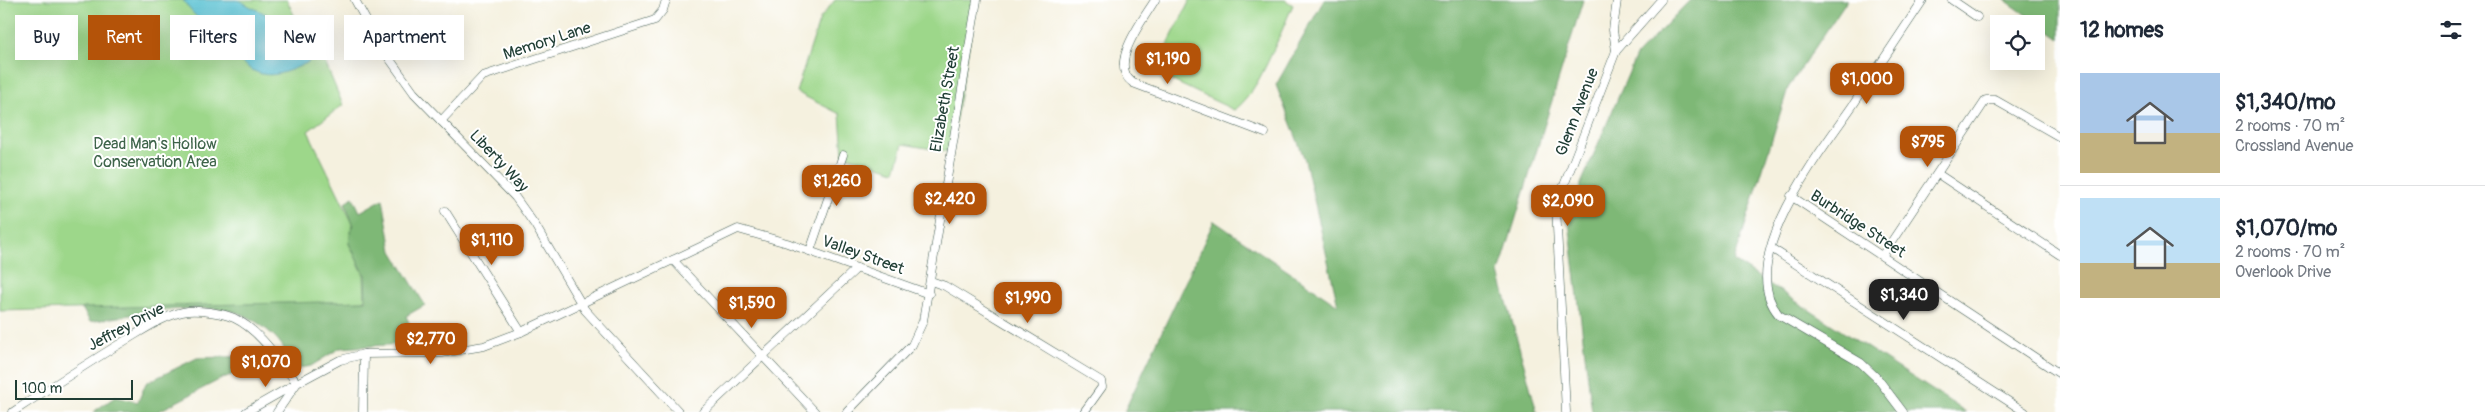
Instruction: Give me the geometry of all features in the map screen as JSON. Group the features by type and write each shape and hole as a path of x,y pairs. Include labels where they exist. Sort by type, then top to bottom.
{"street":[{"name":"Liberty Way","path":"355,0 393,64 414,93 503,183 525,209 581,303 680,412"},
{"name":"Memory Lane","path":"441,121 483,76 655,20 663,10 666,0"},
{"name":"Elizabeth Street","path":"846,412 898,362 919,334 929,294 954,124 977,0"},
{"path":"1155,0 1125,54 1123,70 1127,79 1133,84 1265,133"},
{"name":"Glenn Avenue","path":"1566,412 1556,206 1616,51 1613,30 1617,0"},
{"path":"1616,51 1661,0"},
{"path":"1903,412 1878,379 1861,363 1780,315 1772,307 1766,277 1771,248 1791,196 1923,0"},
{"path":"1952,0 1977,17"},
{"path":"1882,256 1990,99 1995,100 2060,137"},
{"path":"810,251 843,155"},
{"path":"1938,174 2060,255"},
{"name":"Burbridge Street","path":"1791,196 2060,374"},
{"path":"445,211 521,332"},
{"name":"Valley Street","path":"246,412 340,360 364,354 442,354 484,346 521,332 738,229 787,243 929,294"},
{"path":"1771,248 2025,412"},
{"path":"673,260 815,412"},
{"path":"703,412 857,268"},
{"path":"930,282 945,286 1101,381 1102,387 1084,412"},
{"name":"Jeffrey Drive","path":"13,412 81,367 158,321 188,311 218,314 233,318 268,346 298,383"},
{"path":"362,412 364,354"},
{"path":"277,412 298,383"}],"green space":[{"name":"Dead Man's Hollow Conservation Area","path":"0,0 287,0 294,15 265,15 265,60 324,60 343,105 308,131 352,222 349,244 364,275 365,301 0,311"},
{"path":"835,0 977,0 950,152 903,144 895,171 843,155 840,114 796,92 820,19"},
{"path":"1190,0 1285,0 1293,5 1260,78 1243,103 1234,110 1154,72"},
{"path":"1324,0 1583,0 1499,273 1537,412 1124,412 1214,221 1338,305 1305,160 1276,85"},
{"path":"1690,0 1847,0 1788,88 1734,261 1966,412 1592,412 1568,214 1636,56"},
{"path":"2005,0 2060,0 2060,39 2045,28 2045,15 2026,15"},
{"path":"353,197 360,212 383,199 392,251 425,305 406,316 418,343 340,348 311,366 299,368 293,363 272,334 252,319 237,313 219,309 197,308 127,315 90,322 82,308 366,301 365,275 349,243 353,223 345,203"},
{"path":"251,356 254,362 250,368 223,378 157,412 93,412 115,397 138,402 146,383 197,358"}],"water":[{"path":"183,0 237,0 243,2 268,15 265,15 265,60 309,60 309,62 274,74 256,72 239,60 255,60 255,15 195,15"}]}
